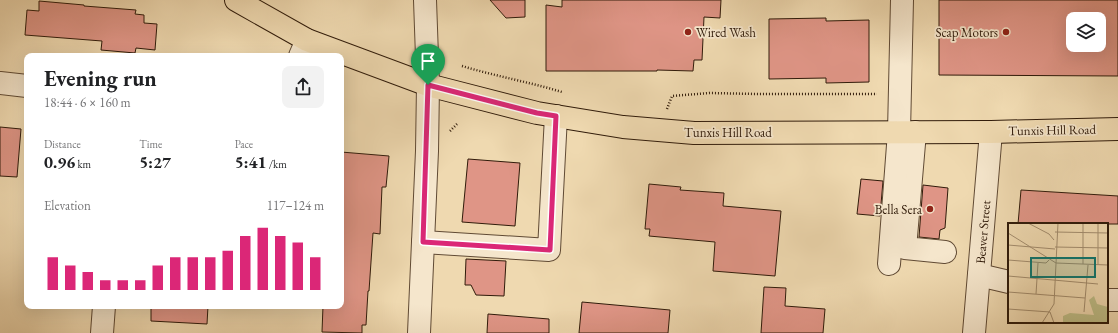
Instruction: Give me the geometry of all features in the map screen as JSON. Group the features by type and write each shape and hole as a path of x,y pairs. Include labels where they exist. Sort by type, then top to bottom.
{"main road":[{"name":"Tunxis Hill Road","path":"236,0 304,48 321,53"},
{"name":"Tunxis Hill Road","path":"344,60 428,85 537,113 623,127 694,133 991,132 1118,129"}],"street":[{"path":"420,333 428,85 425,0"},
{"path":"902,0 900,103 907,132 905,248 945,252"},
{"path":"0,83 24,86"},
{"path":"423,242 550,250 556,116"},
{"path":"889,264 907,132"},
{"name":"Beaver Street","path":"974,333 991,132"},
{"path":"979,276 1008,282"},
{"path":"102,333 104,309"}],"path":[{"path":"462,66 537,84 563,93"},
{"path":"666,111 672,96 709,93 880,94 900,103"}],"building":[{"path":"490,0 525,0 525,17 506,18"},
{"path":"562,0 721,0 720,18 704,17 702,60 694,60 693,71 546,71 546,5 562,7"},
{"name":"Scap Motors","path":"939,0 1118,0 1118,76 939,75"},
{"path":"39,1 136,10 135,14 144,15 144,23 157,24 155,50 136,48 135,53 101,50 102,41 25,35 27,10 39,11"},
{"path":"826,18 826,21 869,20 869,82 826,83 826,78 769,79 769,19"},
{"path":"0,127 21,129 17,177 0,176"},
{"path":"344,152 389,156 386,187 382,187 380,234 373,233 366,325 362,325 362,333 322,332 323,309 344,309"},
{"path":"468,159 520,163 515,226 462,222"},
{"path":"861,179 883,181 880,216 857,214"},
{"path":"649,184 681,187 680,190 724,193 723,206 781,211 775,276 713,271 715,242 649,236 650,229 645,229"},
{"name":"Bella Sera","path":"923,185 948,188 945,228 940,230 939,239 919,237"},
{"path":"1021,190 1118,196 1118,224 1018,223"},
{"path":"466,259 506,261 504,296 476,295 471,285 465,285"},
{"path":"764,287 786,288 785,306 825,309 823,333 761,333"},
{"path":"582,302 670,310 668,333 579,333"},
{"path":"151,309 208,309 207,324 151,321"},
{"path":"488,314 549,319 549,333 487,333"}],"place":[{"name":"Wired Wash","path":"688,32"},
{"name":"Scap Motors","path":"1006,32"},
{"name":"Bella Sera","path":"930,209"}],"route":[{"path":"428,85 537,113 556,116 550,250 423,242 428,85"}]}
